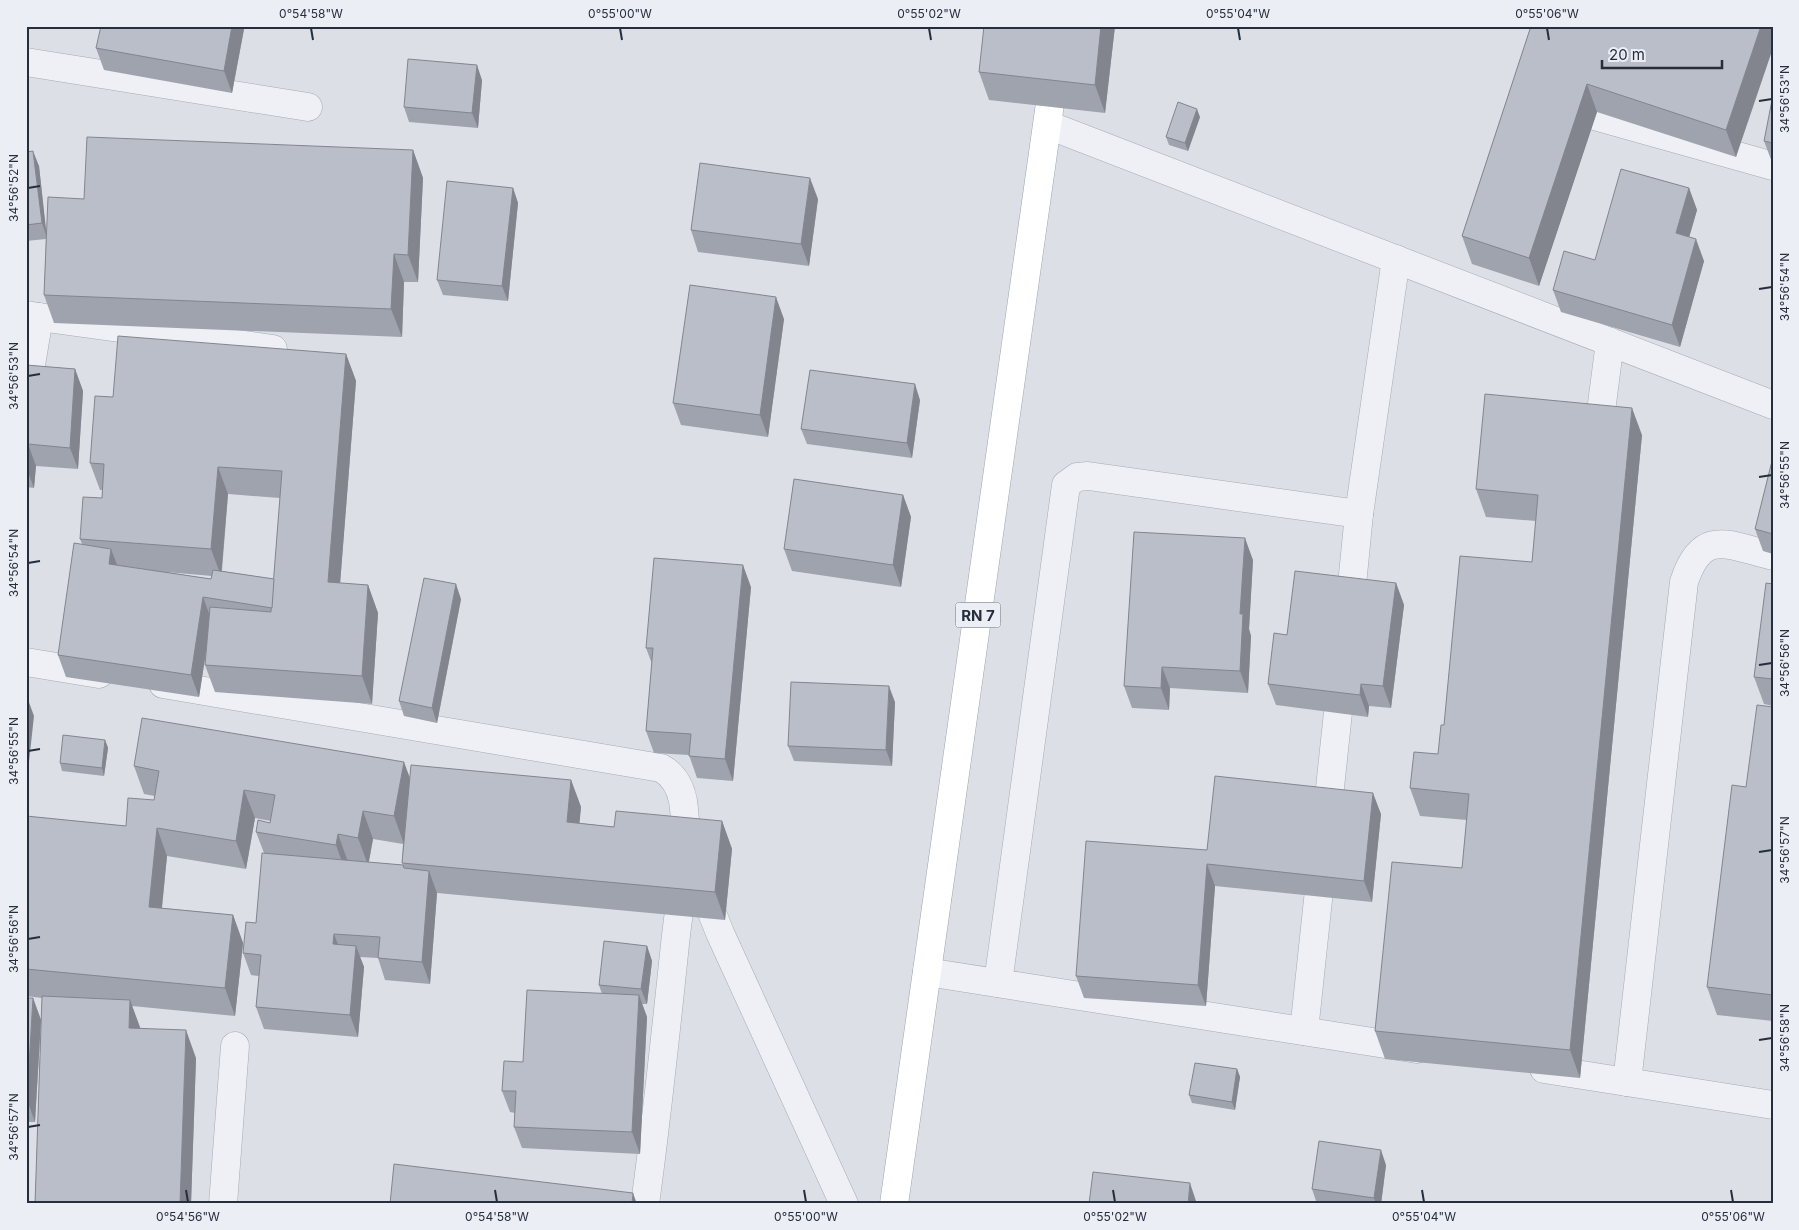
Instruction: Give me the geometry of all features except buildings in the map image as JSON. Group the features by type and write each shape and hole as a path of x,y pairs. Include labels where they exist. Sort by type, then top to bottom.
{"main road":[{"name":"RN 7","path":"894,1204 1061,26"}],"street":[{"path":"26,62 308,107"},
{"path":"1547,139 1553,127 1563,118 1584,113 1773,166"},
{"path":"1048,125 1773,405"},
{"path":"1304,1032 1359,514 1396,259"},
{"path":"1485,294 1496,266"},
{"path":"26,395 33,316 273,349"},
{"path":"1594,469 1610,342"},
{"path":"998,983 1066,485 1077,477 1088,476 1359,514"},
{"path":"1627,1082 1684,582 1691,561 1702,548 1717,544 1773,556"},
{"path":"26,662 661,768 670,773 678,786 683,801 685,847 659,1098 645,1204"},
{"path":"685,847 720,933 844,1204"},
{"path":"927,972 1438,1053"},
{"path":"223,1204 235,1046"},
{"path":"1515,1065 1773,1105"}]}
